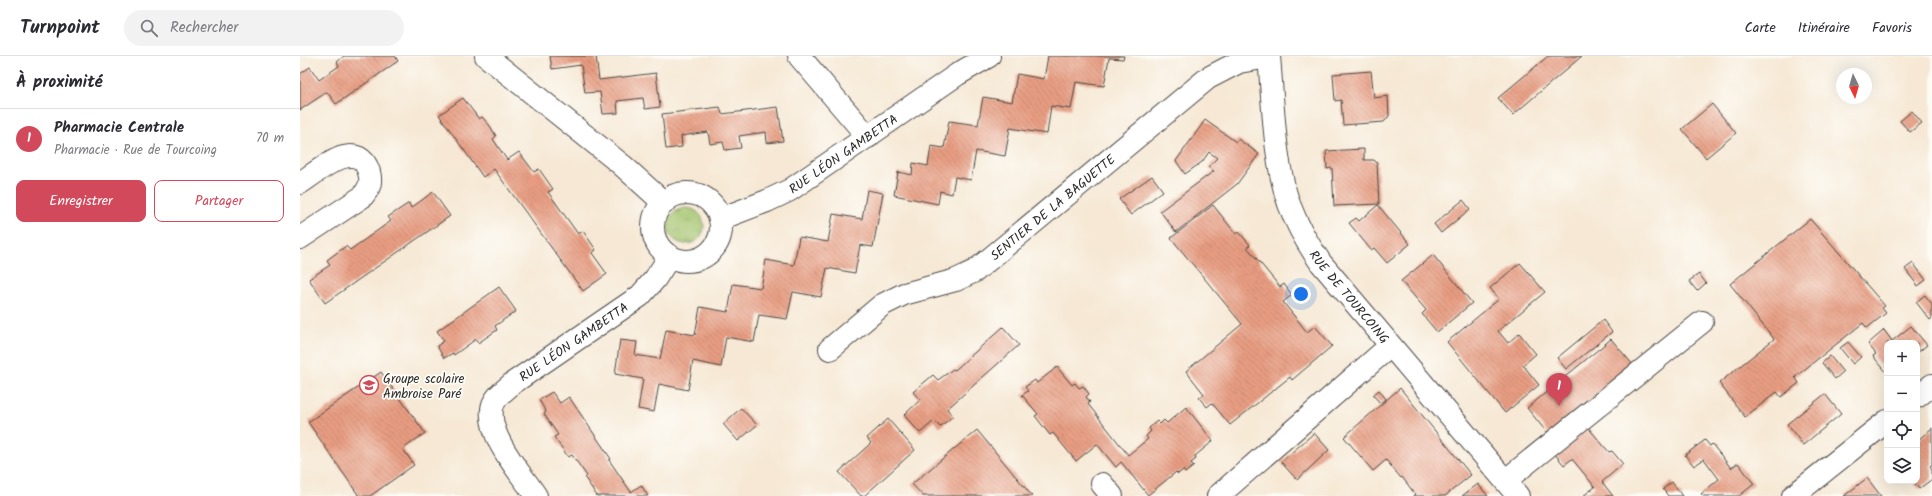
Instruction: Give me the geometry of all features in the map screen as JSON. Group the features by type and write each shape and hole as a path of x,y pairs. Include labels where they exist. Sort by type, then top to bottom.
{"street":[{"path":"486,56 622,165 664,202"},
{"path":"800,56 868,137"},
{"name":"RUE LÉON GAMBETTA","path":"958,74 975,56"},
{"name":"RUE LÉON GAMBETTA","path":"720,218 766,201 790,190 958,74 989,56"},
{"name":"RUE DE TOURCOING","path":"1269,56 1282,176 1289,203 1298,226 1321,263 1512,488"},
{"name":"SENTIER DE LA BAGUETTE","path":"830,348 882,305 904,294 956,280 975,271 1208,78 1239,62 1269,56"},
{"path":"300,184 339,158 349,155 357,156 364,162 368,170 370,180 369,189 362,197 300,238"},
{"path":"679,194 697,194 712,203 720,218 720,236 716,244 708,254 696,260 687,260 670,256 658,243 655,235 655,217 664,202 679,194"},
{"name":"RUE LÉON GAMBETTA","path":"536,496 494,434 492,408 500,394 513,383 640,296 655,279 670,256"},
{"path":"1512,488 1702,322"},
{"path":"1218,496 1390,346"},
{"path":"1920,395 1932,385"},
{"path":"1793,496 1884,423"}],"green space":[{"path":"690,208 699,213 703,219 703,233 699,239 690,244 682,244 673,239 669,233 668,222 673,213 679,209"}],"building":[{"path":"344,56 395,56 398,61 336,104 327,92 300,110 300,74 310,67 319,80 339,66 337,62"},
{"path":"550,56 596,56 599,80 656,73 660,107 645,109 643,98 617,101 618,113 603,114 600,92 585,93 581,65 552,69"},
{"path":"1048,56 1124,56 1123,59 1109,58 1104,86 1076,82 1071,109 1051,106 1047,134 1010,128 1005,156 976,151 971,180 955,177 952,194 940,191 938,204 894,195 898,172 912,175 913,163 928,166 931,146 944,148 949,121 978,125 983,97 1012,102 1017,74 1044,79"},
{"path":"1548,56 1582,56 1513,115 1498,98"},
{"path":"1371,71 1374,98 1388,96 1389,116 1384,122 1343,125 1341,100 1335,101 1333,74"},
{"path":"463,98 479,119 482,117 490,126 496,136 493,139 507,160 519,152 534,172 539,169 553,189 548,192 578,234 583,231 596,250 592,253 607,274 583,291 494,169 483,177 439,115"},
{"path":"1712,104 1736,133 1706,158 1682,129"},
{"path":"720,107 722,114 778,107 783,141 767,143 766,132 739,136 741,148 725,150 723,142 710,144 708,132 681,136 682,147 666,149 662,114"},
{"path":"1912,111 1922,123 1910,132 1900,121"},
{"path":"1205,120 1236,142 1238,139 1259,154 1237,184 1176,232 1160,211 1214,171 1208,167 1217,158 1209,152 1202,162 1185,174 1176,161"},
{"path":"1364,149 1364,160 1374,160 1377,163 1379,204 1334,206 1332,168 1327,169 1326,151"},
{"path":"1152,176 1163,191 1131,215 1119,199"},
{"path":"867,190 883,193 873,247 860,245 855,273 827,268 821,297 793,292 787,319 759,315 754,342 726,337 721,367 693,361 688,390 659,384 654,412 638,409 643,379 615,374 620,340 637,342 635,355 660,359 666,330 695,335 700,307 728,312 733,284 761,288 766,260 794,265 799,237 828,242 833,214 862,219"},
{"path":"433,192 450,216 325,303 309,279 330,265 327,260 346,246 350,250 391,221 388,217 409,203 411,208"},
{"path":"1463,200 1470,209 1441,233 1434,224"},
{"path":"1213,205 1236,234 1239,232 1250,245 1247,247 1280,287 1284,284 1292,295 1283,302 1307,332 1315,326 1332,346 1292,380 1290,377 1230,425 1212,403 1207,407 1199,398 1204,394 1186,371 1242,324 1171,238"},
{"path":"1378,205 1410,244 1387,263 1374,248 1371,250 1349,223 1356,218 1359,221"},
{"path":"1810,219 1885,306 1882,308 1886,313 1867,328 1863,323 1795,377 1799,383 1781,397 1777,392 1745,417 1719,383 1774,339 1730,284"},
{"path":"1433,255 1472,303 1437,332 1422,314 1426,310 1401,281"},
{"path":"1520,263 1545,292 1498,331 1508,343 1519,333 1536,354 1523,365 1539,385 1505,413 1447,342 1499,299 1490,288"},
{"path":"1913,263 1926,280 1918,286 1905,269"},
{"path":"1699,274 1706,283 1697,291 1689,281"},
{"path":"499,287 516,311 495,326 497,330 478,343 476,339 454,355 453,353 444,358 437,346 444,341 437,331"},
{"path":"1925,295 1932,304 1932,318 1930,320 1916,302"},
{"path":"1603,320 1612,332 1566,369 1557,358"},
{"path":"1911,326 1927,345 1920,351 1920,340 1893,340"},
{"path":"1003,327 1019,345 947,409 953,416 940,427 934,421 920,433 904,415 920,400 913,392 933,375 938,380 953,369 955,370"},
{"path":"1884,330 1891,340 1884,340 1884,369 1873,356 1876,354 1868,344"},
{"path":"1611,339 1633,365 1549,435 1527,408"},
{"path":"1848,342 1861,357 1853,364 1840,348"},
{"path":"1830,356 1843,372 1835,379 1822,363"},
{"path":"1057,367 1072,385 1075,383 1079,388 1083,386 1089,394 1086,397 1090,402 1088,404 1128,455 1148,439 1146,436 1151,431 1149,428 1157,421 1160,424 1164,420 1167,423 1186,407 1213,441 1195,456 1196,459 1191,463 1194,466 1185,473 1183,470 1178,474 1176,472 1148,495 1121,462 1116,467 1097,444 1076,461 1053,433 1050,435 1035,416 1038,414 1022,395 1028,391 1025,387 1035,380 1037,383"},
{"path":"381,372 425,433 403,449 414,465 370,496 359,496 308,422"},
{"path":"1400,388 1471,475 1445,496 1413,496 1415,494 1386,460 1373,471 1344,437"},
{"path":"1379,390 1386,399 1380,403 1373,395"},
{"path":"552,392 560,403 569,397 611,459 609,460 631,492 641,485 648,496 597,496 585,478 587,476 572,455 568,457 554,437 558,435 544,414 546,412 539,400"},
{"path":"1825,394 1841,414 1803,445 1787,424"},
{"path":"741,408 757,425 738,441 723,424"},
{"path":"888,419 915,450 864,496 861,496 839,472 871,443 867,438"},
{"path":"1586,425 1609,452 1612,451 1623,464 1602,482 1613,496 1583,496 1595,487 1572,459 1564,465 1553,452"},
{"path":"1932,428 1932,465 1930,466 1932,469 1932,479 1919,489 1915,484 1920,484 1920,438"},
{"path":"977,430 1032,496 923,496 912,484"},
{"path":"1314,433 1329,450 1297,480 1281,462"},
{"path":"1705,440 1710,446 1712,444 1731,468 1738,463 1754,484 1739,496 1703,496 1701,494 1719,479 1704,459 1694,466 1685,455"},
{"path":"1867,478 1881,496 1844,496"},
{"path":"1672,482 1682,496 1668,496 1663,489"},
{"path":"1478,484 1488,496 1462,496"}],"place":[{"name":"Groupe scolaire Ambroise Paré","path":"369,385"},
{"name":"Pharmacie Centrale","path":"1559,406"}]}
